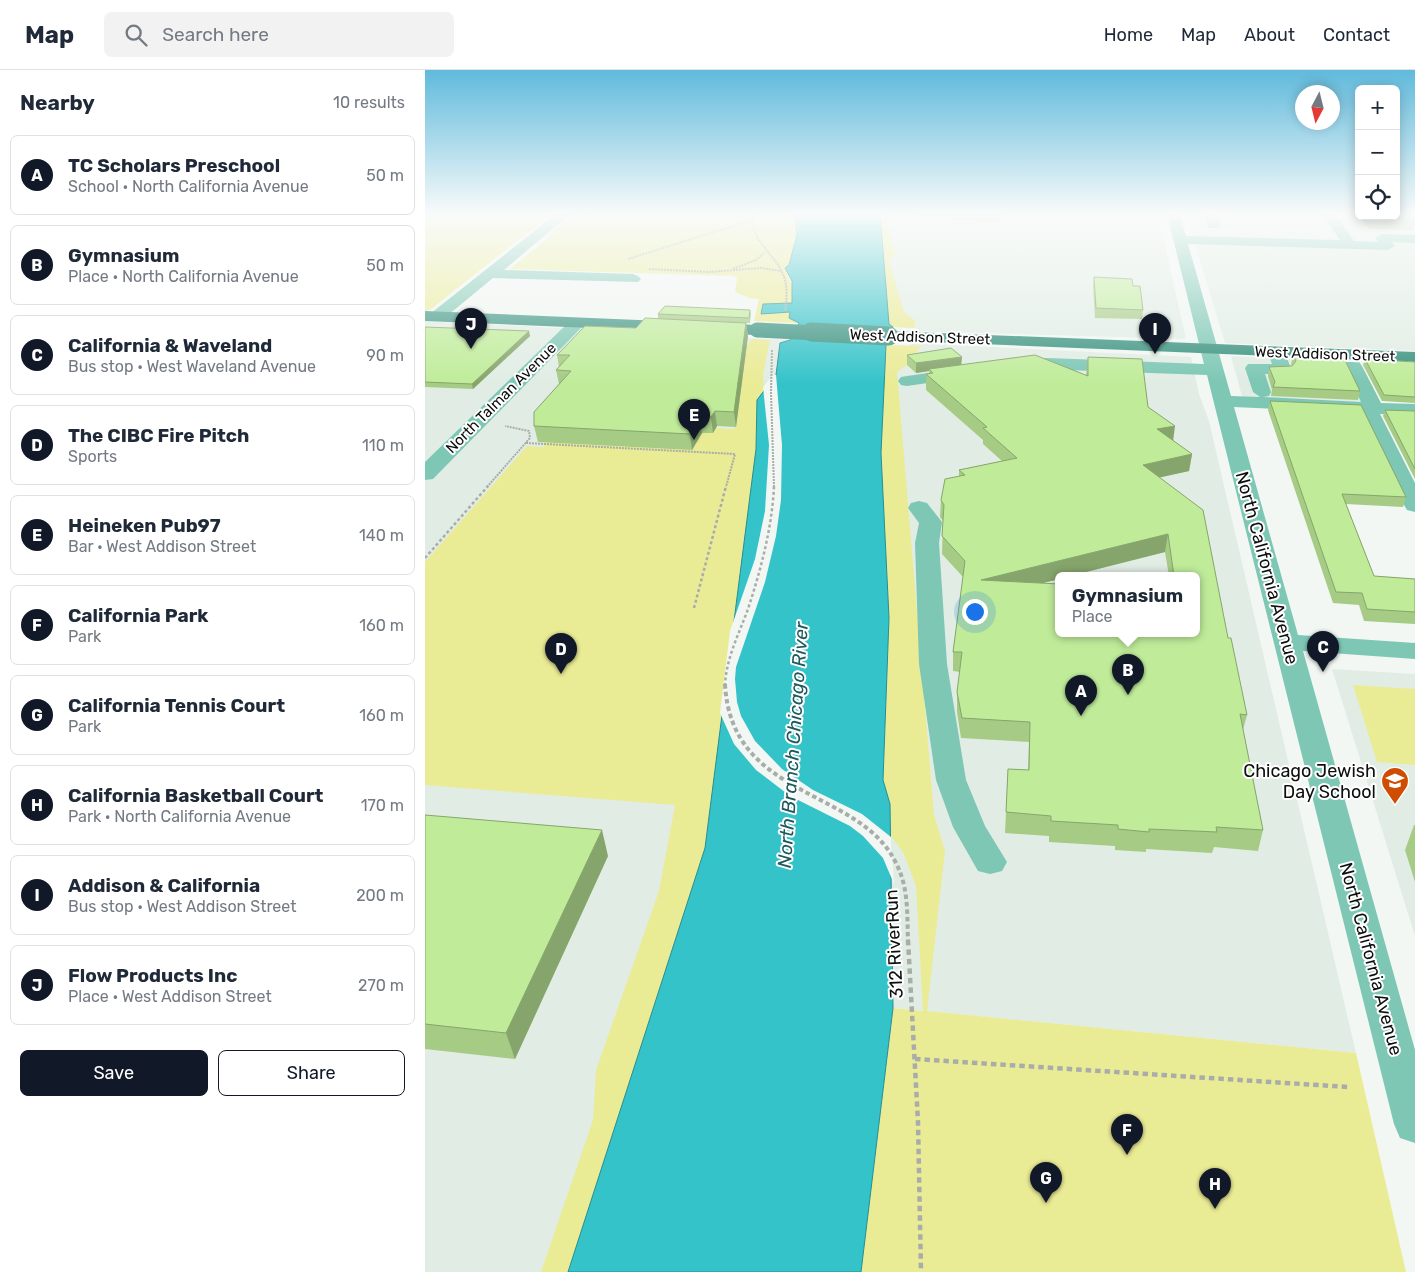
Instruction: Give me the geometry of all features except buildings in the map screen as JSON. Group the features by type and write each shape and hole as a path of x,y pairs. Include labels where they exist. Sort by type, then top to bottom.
{"main road":[{"name":"West Addison Street","path":"430,316 1415,357"}],"street":[{"path":"430,316 495,270"},
{"name":"North California Avenue","path":"1187,270 1415,1124"},
{"path":"490,274 637,274"},
{"name":"North Talman Avenue","path":"425,474 577,322"},
{"path":"1261,392 1254,368 1283,370 1276,352"},
{"path":"1001,367 1048,363 1371,408 1415,410"},
{"path":"1353,366 1415,505"},
{"path":"907,381 983,370"},
{"path":"1218,387 1300,394"},
{"path":"919,508 931,522 927,543 933,664 951,780 969,827 990,862"},
{"path":"1286,642 1415,651"}],"path":[{"path":"637,274 737,270"},
{"path":"775,270 781,271 787,289 785,312"},
{"name":"312 RiverRun","path":"770,375 775,448 775,493 767,543 757,581 730,653 727,670 727,702 742,738 752,753 771,772 798,791 857,821 874,833 894,857 903,875 906,889 911,1020 915,1059 921,1272"},
{"path":"425,558 530,438 529,431 516,426 499,425"},
{"path":"526,443 735,454 695,608"},
{"path":"915,1059 1348,1087"}],"shaded area":[{"path":"885,270 1171,270 1186,339 915,331 916,328 893,327 889,324"},
{"path":"1203,270 1415,270 1415,351 1225,343"},
{"path":"425,321 787,340 778,358 776,375 757,400 756,449 705,848 568,1272 425,1272"},
{"path":"911,343 1191,357 1199,394 1209,421 1356,1053 893,1008 890,805 883,780 889,618 881,453 886,345 910,346"},
{"path":"1231,356 1349,362 1368,406 1243,400"},
{"name":"Chicago Jewish Day School","path":"1332,669 1415,674 1415,936"}],"green space":[{"path":"425,270 480,270 431,309 425,311"},
{"path":"545,270 786,270 793,289 792,303 796,323 754,321 759,299 749,298 735,292 737,278 733,276"},
{"path":"885,270 892,270 904,312 916,322 914,328 893,327 889,324"},
{"path":"752,339 770,340 763,375 764,391 757,400 756,449 705,848 568,1272 541,1272 593,1120 596,1070 659,891 675,805 425,785 425,562 527,446 543,447 550,438 717,426 716,428 733,429 736,427 746,347"},
{"path":"886,345 921,346 907,365 897,372 934,815 945,851 927,1011 1356,1053 1406,1272 861,1272 893,1008 923,1011 916,886 903,852 890,835 890,804 883,780 889,618 881,453"},
{"path":"1353,685 1415,689 1415,765 1377,762"}],"water":[{"name":"North Branch Chicago River","path":"786,270 885,270 889,324 893,327 886,345 881,453 889,618 883,780 890,804 893,1008 861,1272 568,1272 705,848 756,449 757,400 776,375 780,343 790,340 799,323 789,318 790,312 761,314 763,304 792,303 792,281"}],"pier":[{"path":"773,375 776,375 782,445 781,500 776,536 765,582 736,667 737,702 741,716 755,741 782,769 813,790 862,814 891,837 894,884 883,858 863,836 850,826 790,796 756,770 734,744 720,713 730,631 755,559 765,511 769,445 763,387"}],"place":[{"name":"Flow Products Inc","path":"471,349"},
{"name":"Addison & California","path":"1155,354"},
{"name":"Heineken Pub97","path":"694,440"},
{"name":"California & Waveland","path":"1323,672"},
{"name":"The CIBC Fire Pitch","path":"561,674"},
{"name":"Gymnasium","path":"1128,695"},
{"name":"TC Scholars Preschool","path":"1081,716"},
{"name":"Chicago Jewish Day School","path":"1395,805"},
{"name":"California Park","path":"1127,1155"},
{"name":"California Tennis Court","path":"1046,1203"},
{"name":"California Basketball Court","path":"1215,1209"}]}
